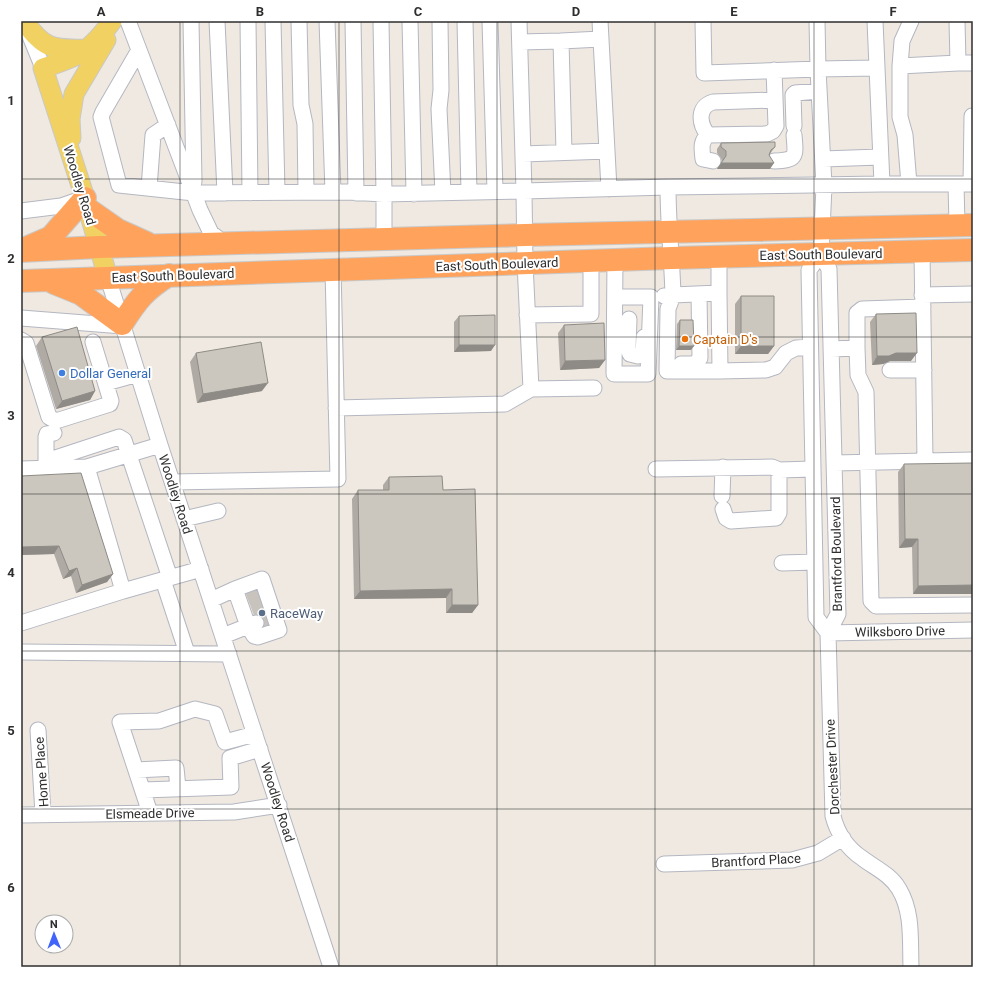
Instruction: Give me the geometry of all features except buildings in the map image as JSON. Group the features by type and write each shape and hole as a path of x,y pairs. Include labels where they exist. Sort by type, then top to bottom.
{"highway":[{"path":"21,251 51,237 87,204 118,230 154,245"},
{"name":"East South Boulevard","path":"21,251 224,243 668,231 965,225"},
{"name":"East South Boulevard","path":"21,281 719,256 973,250"},
{"path":"45,280 81,294 123,325 137,300 151,287 169,275"}],"main road":[{"path":"24,21 35,38 45,44 61,49 90,48"},
{"path":"43,68 70,60 90,48 109,24"},
{"path":"71,154 70,119 74,94 105,42 109,24"},
{"name":"Woodley Road","path":"43,68 87,204 108,278"}],"street":[{"name":"Woodley Road","path":"24,21 43,68"},
{"path":"128,21 194,193 211,233 224,243"},
{"path":"191,21 194,193"},
{"path":"217,21 225,193"},
{"path":"248,21 250,193"},
{"path":"273,21 277,192"},
{"path":"300,21 301,105 305,124 306,192"},
{"path":"327,21 333,192"},
{"path":"353,21 356,193"},
{"path":"381,21 384,239"},
{"path":"410,21 414,194"},
{"path":"440,21 441,90 439,109 443,193"},
{"path":"465,21 469,192"},
{"path":"490,21 495,192"},
{"path":"519,21 525,263 531,389"},
{"path":"600,21 609,189"},
{"path":"702,21 704,73 818,68 876,68"},
{"name":"Brantford Boulevard","path":"817,21 824,186 821,254 829,269 838,614 828,633 816,617 812,469 809,270 821,254"},
{"path":"875,21 882,184"},
{"path":"909,184 905,135 900,117 900,66 902,41 911,21"},
{"path":"900,66 966,63 957,21"},
{"path":"520,42 601,39"},
{"path":"561,41 564,152"},
{"path":"139,50 101,117 119,185 194,193 333,192 384,194 609,189 668,186 824,186 882,184 967,186"},
{"path":"713,161 703,159 702,144 708,135 767,134 773,131 776,126 774,70"},
{"path":"774,161 789,160 794,157 796,153 793,95 795,93 819,91"},
{"path":"708,135 703,129 701,120 703,108 707,104 713,102 775,100"},
{"path":"965,225 973,116"},
{"path":"149,188 153,135 168,125"},
{"path":"523,154 607,150"},
{"path":"822,159 880,158"},
{"path":"668,186 668,231 672,258 673,295 668,309 667,371 766,370 775,367 786,353 796,348 810,346"},
{"path":"21,211 87,204"},
{"path":"922,251 925,461"},
{"path":"719,256 720,371"},
{"path":"615,260 622,297 629,316 614,374 648,374 647,308"},
{"path":"527,315 591,314 591,261"},
{"path":"172,482 338,479 333,269"},
{"name":"Woodley Road","path":"108,278 160,446 256,734 331,967"},
{"path":"647,308 673,295 719,293"},
{"path":"668,348 676,364 695,364 698,362 700,358 699,294"},
{"path":"973,294 862,309 857,313 858,375 866,392 871,600 876,606 973,605"},
{"path":"622,297 647,308"},
{"path":"621,349 622,297"},
{"path":"621,349 633,356 638,356 643,352 647,308"},
{"path":"21,318 123,325"},
{"path":"21,340 26,344 49,417 56,421 110,404 111,402 93,342"},
{"path":"831,349 857,348"},
{"path":"890,370 924,370"},
{"path":"106,383 138,374"},
{"path":"336,408 505,404 531,389 594,388"},
{"path":"46,464 46,437 47,434 54,433"},
{"path":"21,469 46,464 119,437 124,440 130,455 186,653"},
{"path":"46,464 87,467 160,446"},
{"path":"834,463 973,460"},
{"path":"656,468 772,466 779,470 812,469"},
{"path":"87,467 123,591"},
{"path":"723,467 723,503 726,518 731,520 776,518 779,513 779,470"},
{"path":"184,519 218,511"},
{"path":"782,563 815,562"},
{"path":"21,623 123,591 201,569"},
{"path":"211,600 255,606 223,636"},
{"name":"Wilksboro Drive","path":"828,633 973,630"},
{"name":"Dorchester Drive","path":"828,633 831,806 836,826 850,849 890,877 902,894 909,920 910,967"},
{"path":"21,652 229,654"},
{"path":"155,813 149,789 136,770 120,722 159,721 195,709 215,714 225,742 256,734"},
{"name":"Home Place","path":"38,730 43,814"},
{"path":"149,789 231,787 230,758 260,749"},
{"path":"136,770 176,768 178,788"},
{"name":"Elsmeade Drive","path":"21,815 234,812 279,805"},
{"name":"Brantford Place","path":"664,864 792,860 818,853 843,838"}],"tunnel":[{"path":"247,597 258,593"},
{"path":"252,610 263,606"},
{"path":"256,623 267,618"}],"place":[{"name":"Captain D's","path":"685,339"},
{"name":"Dollar General","path":"62,373"},
{"name":"RaceWay","path":"262,613"}]}
